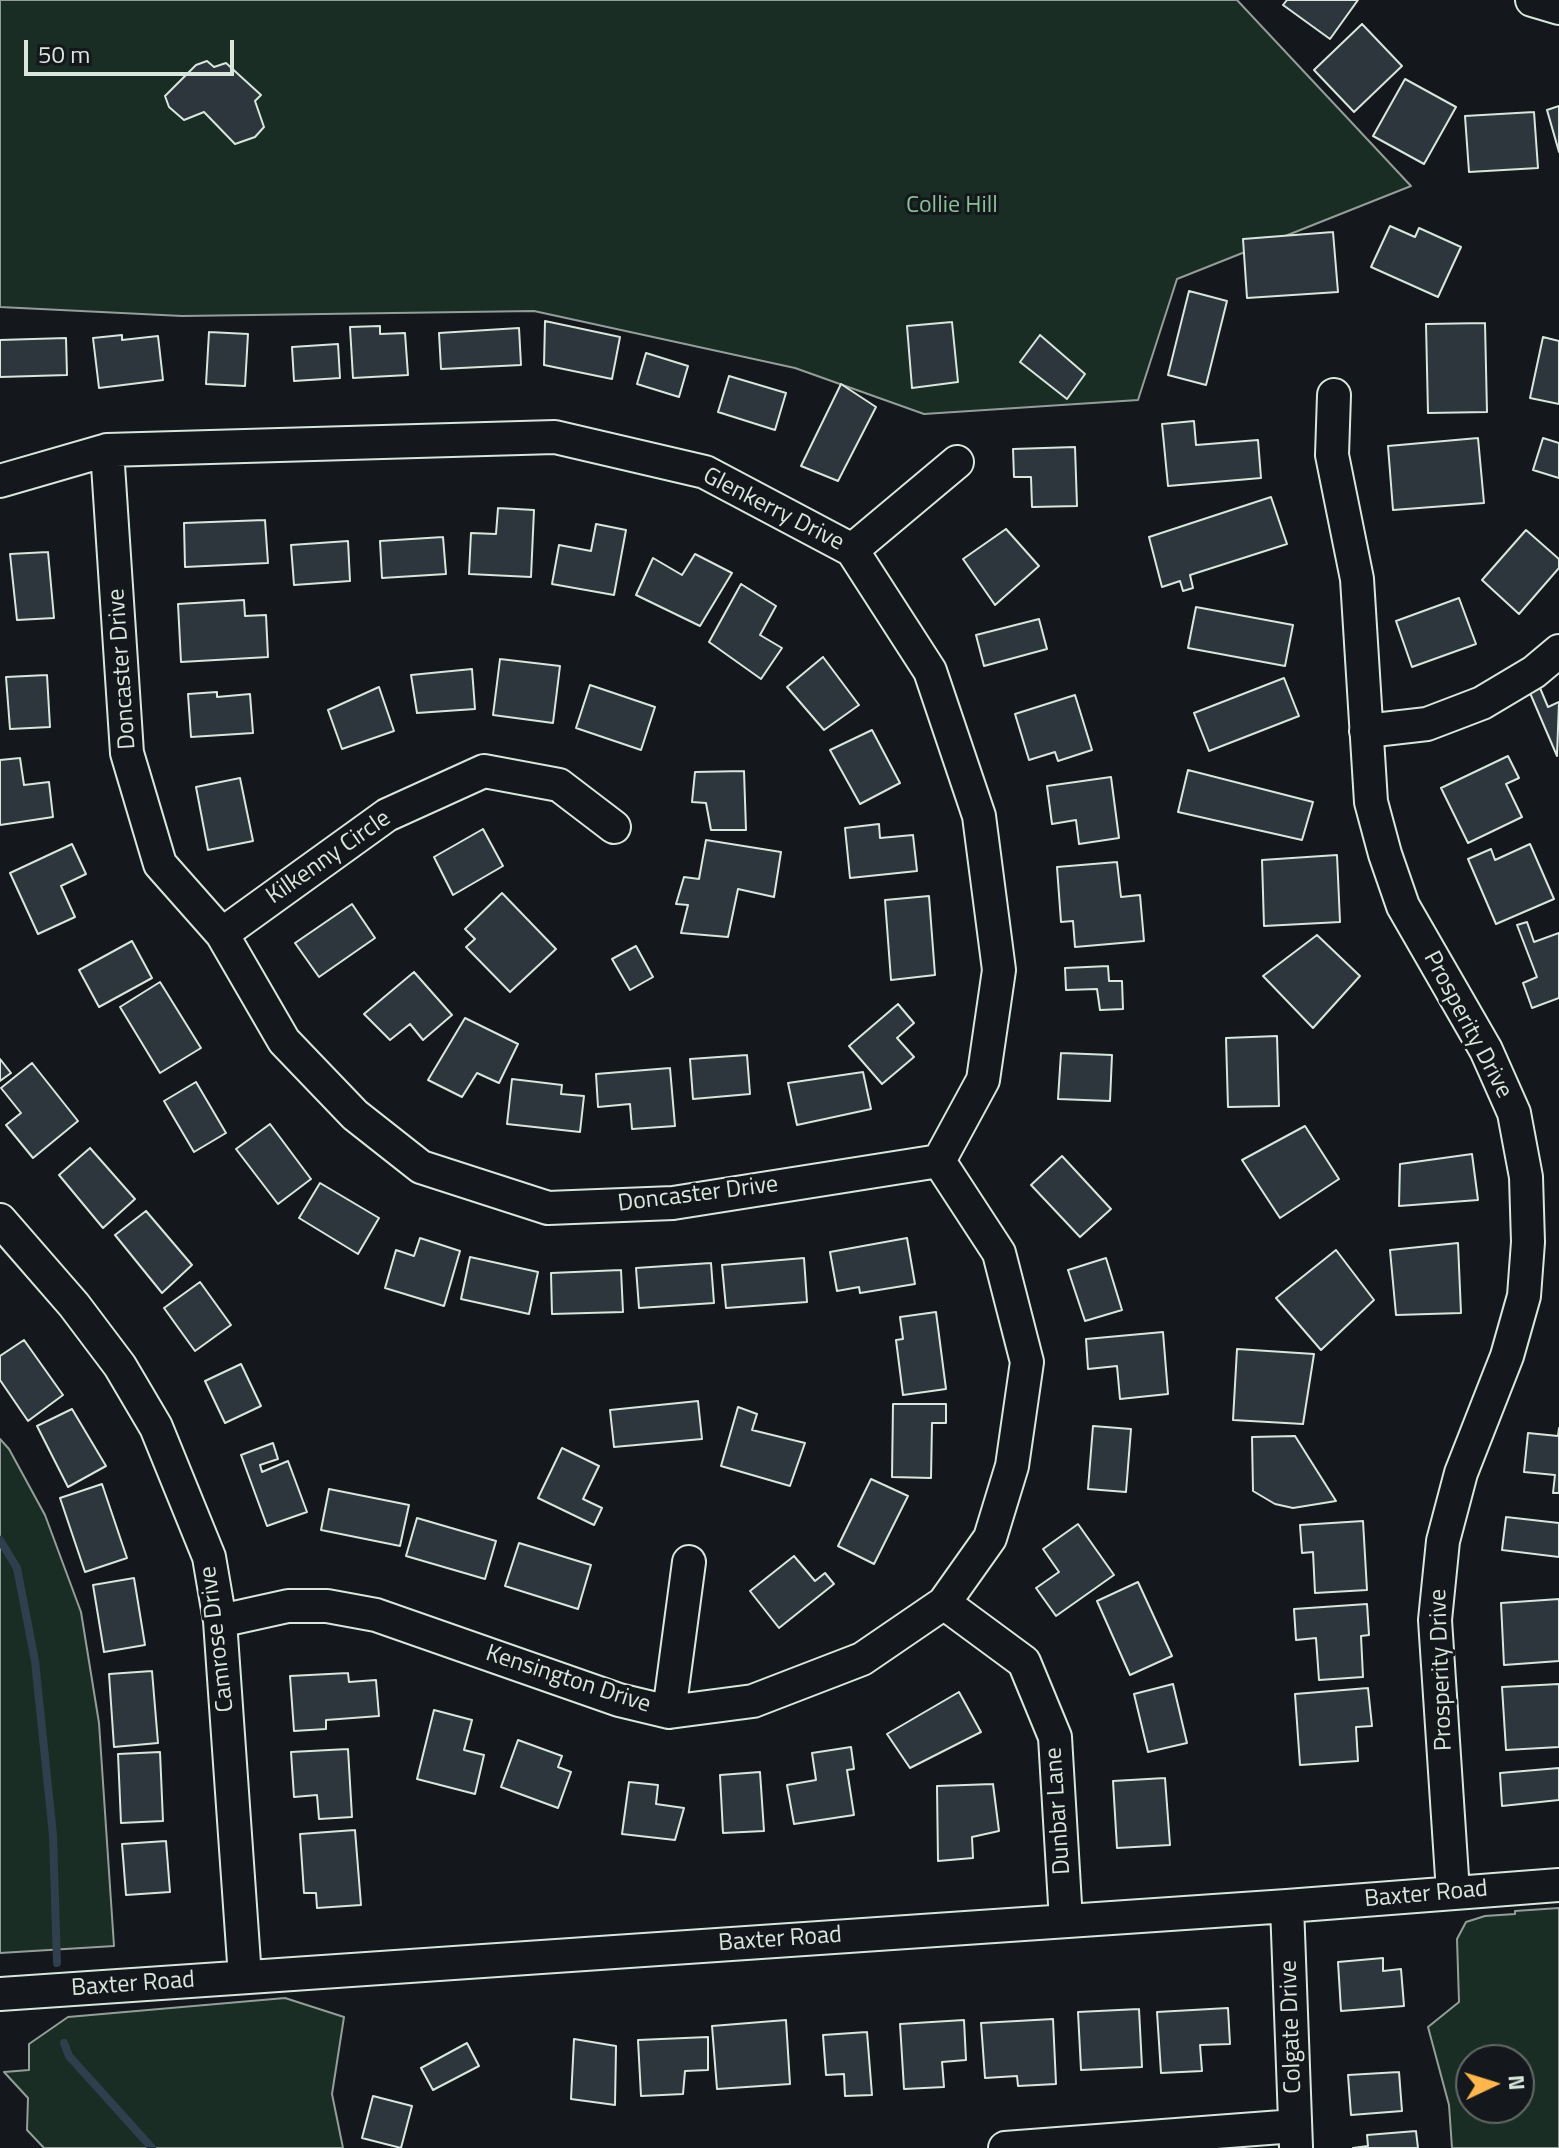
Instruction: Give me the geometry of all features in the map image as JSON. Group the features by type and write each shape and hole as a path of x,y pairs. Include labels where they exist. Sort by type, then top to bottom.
{"street":[{"path":"1532,0 1559,8"},
{"name":"Prosperity Drive","path":"1334,395 1332,455 1357,579 1371,802 1403,906 1486,1050 1514,1113 1526,1177 1528,1242 1524,1296 1507,1356 1461,1473 1441,1557 1435,1620 1453,1892"},
{"name":"Glenkerry Drive","path":"0,481 107,450 555,437 705,472 852,550 930,671 979,816 999,970 983,1080 939,1161"},
{"name":"Doncaster Drive","path":"107,450 127,753 160,864 222,934 284,1041 355,1115 421,1167 548,1208 673,1203 939,1161"},
{"path":"852,550 957,462"},
{"path":"1366,731 1427,724 1482,703 1534,672 1559,651"},
{"name":"Kilkenny Circle","path":"222,934 387,815 484,771 559,785 614,827"},
{"name":"Kensington Drive","path":"220,1621 288,1606 327,1606 376,1615 619,1700 669,1712 753,1701 862,1659 944,1603 990,1538 1012,1466 1027,1362 999,1253 939,1161"},
{"name":"Camrose Drive","path":"0,1220 74,1305 120,1366 156,1427 209,1557 220,1621 245,1977"},
{"path":"669,1712 689,1562"},
{"name":"Dunbar Lane","path":"944,1603 1024,1662 1055,1737 1066,1921"},
{"name":"Baxter Road","path":"0,1994 1559,1885"},
{"name":"Colgate Drive","path":"1287,1906 1296,2137"},
{"path":"1005,2148 1296,2137"}],"green space":[{"name":"Collie Hill","path":"0,0 1237,0 1411,186 1177,279 1138,400 924,414 795,368 534,311 182,316 0,307"},
{"path":"0,1439 9,1449 45,1515 81,1612 99,1723 114,1946 0,1953"},
{"path":"1559,1908 1559,2148 1452,2148 1449,2105 1428,2027 1459,2002 1457,1939 1466,1922 1485,1916 1515,1914 1515,1911"},
{"path":"285,1998 344,2017 332,2094 343,2148 44,2148 27,2130 28,2098 4,2072 29,2070 29,2044 68,2017"}],"building":[{"path":"1287,0 1358,0 1330,39 1283,5"},
{"path":"1362,24 1402,66 1354,112 1314,70"},
{"path":"207,61 214,67 226,63 261,95 255,101 264,127 255,137 235,144 204,112 184,120 169,107 165,96 196,65"},
{"path":"1405,79 1456,107 1424,164 1373,136"},
{"path":"1559,106 1559,152 1547,110"},
{"path":"1534,112 1538,168 1469,172 1465,116"},
{"path":"1390,226 1415,237 1419,228 1461,247 1438,297 1371,267"},
{"path":"1333,232 1338,292 1247,298 1243,239"},
{"path":"1189,291 1227,301 1206,385 1168,375"},
{"path":"545,321 620,337 612,379 544,365"},
{"path":"952,322 958,382 912,388 907,326"},
{"path":"1485,323 1487,412 1428,413 1426,324"},
{"path":"380,326 380,334 405,333 408,375 353,378 350,327"},
{"path":"519,328 521,365 441,369 439,333"},
{"path":"209,332 248,334 245,386 206,384"},
{"path":"122,335 122,340 158,336 163,380 99,388 93,338"},
{"path":"1040,335 1085,374 1067,399 1020,362"},
{"path":"1543,337 1559,341 1559,404 1530,398"},
{"path":"66,338 67,375 0,377 0,340"},
{"path":"338,344 340,378 294,381 292,347"},
{"path":"646,353 688,366 679,397 637,384"},
{"path":"729,376 786,393 775,430 718,412"},
{"path":"841,384 876,407 838,481 801,466"},
{"path":"1194,421 1196,445 1258,440 1261,478 1168,486 1162,424"},
{"path":"1478,438 1484,503 1393,510 1388,446"},
{"path":"1543,438 1559,443 1559,478 1533,470"},
{"path":"1075,447 1077,506 1032,507 1031,477 1014,477 1013,449"},
{"path":"1271,497 1287,544 1190,575 1193,588 1183,591 1180,581 1162,587 1149,537"},
{"path":"498,508 534,510 531,577 469,574 471,533 496,534"},
{"path":"265,520 268,563 185,567 184,523"},
{"path":"596,524 626,530 614,595 552,584 559,545 591,551"},
{"path":"1006,529 1039,566 995,605 963,559"},
{"path":"1526,530 1559,559 1559,568 1519,614 1482,580"},
{"path":"443,537 446,574 382,578 380,541"},
{"path":"348,541 350,581 294,585 291,545"},
{"path":"48,552 54,618 17,620 10,554"},
{"path":"695,554 732,573 700,626 636,595 653,558 682,575"},
{"path":"741,584 776,606 760,635 782,648 761,679 709,642"},
{"path":"1459,598 1476,644 1412,667 1396,621"},
{"path":"244,600 245,616 266,615 268,657 181,662 178,604"},
{"path":"1196,607 1293,625 1285,666 1188,648"},
{"path":"1039,619 1047,649 984,666 976,635"},
{"path":"823,657 859,705 824,730 787,687"},
{"path":"500,659 560,666 553,723 493,715"},
{"path":"472,669 475,709 417,713 411,675"},
{"path":"47,675 50,727 10,729 6,677"},
{"path":"1284,678 1299,716 1209,751 1194,713"},
{"path":"590,685 655,707 641,750 576,728"},
{"path":"379,687 394,731 342,749 328,710"},
{"path":"1540,688 1548,707 1559,702 1557,756 1530,693"},
{"path":"217,692 217,697 250,694 253,733 191,737 188,694"},
{"path":"1075,695 1092,750 1058,761 1055,752 1029,760 1015,714"},
{"path":"872,730 900,783 860,804 830,750"},
{"path":"1508,756 1519,778 1506,784 1522,817 1468,843 1441,788"},
{"path":"20,758 24,785 49,782 53,817 0,825 0,760"},
{"path":"1188,770 1313,802 1302,840 1178,812"},
{"path":"744,771 746,830 711,830 706,803 692,802 695,772"},
{"path":"1111,777 1119,838 1079,844 1076,820 1052,824 1047,786"},
{"path":"240,778 253,841 208,850 196,787"},
{"path":"879,824 880,838 913,835 917,871 850,878 845,828"},
{"path":"483,829 503,866 453,895 434,857"},
{"path":"706,840 781,852 774,897 738,889 728,937 681,933 688,905 676,904 684,877 699,879"},
{"path":"72,844 86,874 61,886 75,917 38,934 10,873"},
{"path":"1530,844 1554,899 1496,924 1468,859 1491,849 1495,860"},
{"path":"1337,855 1340,922 1264,926 1262,860"},
{"path":"1117,862 1121,897 1140,895 1144,941 1075,947 1073,921 1061,922 1057,867"},
{"path":"502,893 556,949 510,992 466,947 475,939 465,929"},
{"path":"929,896 935,975 891,980 885,900"},
{"path":"352,904 375,938 319,977 295,943"},
{"path":"1527,922 1534,942 1559,933 1559,998 1532,1008 1523,983 1537,977 1517,925"},
{"path":"1317,935 1360,976 1313,1028 1263,976"},
{"path":"132,941 152,978 99,1007 79,970"},
{"path":"636,946 653,977 630,990 612,959"},
{"path":"1108,966 1109,981 1122,981 1123,1009 1100,1010 1097,989 1066,990 1065,968"},
{"path":"414,972 452,1015 423,1040 410,1024 390,1040 364,1014"},
{"path":"160,982 201,1048 160,1073 120,1007"},
{"path":"898,1004 914,1023 897,1038 914,1057 882,1084 849,1046"},
{"path":"465,1018 518,1044 499,1083 477,1073 462,1097 428,1080"},
{"path":"1277,1036 1279,1106 1228,1107 1226,1038"},
{"path":"1061,1053 1112,1055 1110,1101 1058,1099"},
{"path":"747,1055 750,1094 693,1099 690,1059"},
{"path":"0,1059 11,1073 0,1081"},
{"path":"32,1063 78,1121 33,1158 6,1125 21,1113 1,1088"},
{"path":"670,1068 675,1126 632,1129 630,1104 598,1107 596,1074"},
{"path":"863,1072 871,1109 797,1125 788,1083"},
{"path":"512,1079 562,1085 561,1094 584,1096 580,1132 507,1124"},
{"path":"196,1082 226,1133 194,1152 164,1101"},
{"path":"270,1124 311,1179 278,1204 236,1149"},
{"path":"1305,1126 1339,1179 1280,1218 1242,1160"},
{"path":"90,1148 135,1199 103,1228 59,1175"},
{"path":"1472,1154 1478,1200 1399,1206 1400,1164"},
{"path":"1062,1156 1111,1209 1080,1237 1031,1185"},
{"path":"320,1183 379,1218 358,1254 299,1218"},
{"path":"146,1211 192,1265 162,1293 115,1235"},
{"path":"420,1238 460,1251 444,1306 385,1288 396,1250 414,1256"},
{"path":"907,1238 915,1284 860,1293 859,1287 837,1291 830,1252"},
{"path":"1458,1243 1461,1313 1396,1315 1390,1250"},
{"path":"1336,1250 1374,1300 1321,1350 1276,1298"},
{"path":"470,1257 538,1272 529,1314 461,1299"},
{"path":"804,1258 807,1302 726,1308 722,1265"},
{"path":"1106,1258 1122,1310 1085,1321 1068,1270"},
{"path":"711,1263 714,1303 639,1308 636,1268"},
{"path":"621,1270 623,1312 552,1314 551,1273"},
{"path":"200,1282 231,1325 195,1351 164,1308"},
{"path":"936,1312 946,1389 903,1395 896,1340 903,1339 900,1317"},
{"path":"1163,1332 1168,1394 1120,1399 1117,1366 1088,1369 1086,1339"},
{"path":"24,1340 63,1395 28,1421 0,1380 0,1356"},
{"path":"1237,1349 1314,1354 1303,1424 1233,1420"},
{"path":"241,1364 261,1406 225,1423 205,1381"},
{"path":"698,1401 702,1439 614,1447 610,1410"},
{"path":"893,1404 946,1404 946,1423 932,1423 931,1478 892,1477"},
{"path":"738,1407 757,1414 752,1430 805,1443 790,1486 721,1466"},
{"path":"72,1409 106,1466 68,1487 37,1426"},
{"path":"1093,1426 1131,1429 1126,1492 1088,1489"},
{"path":"1559,1428 1559,1493 1553,1493 1555,1475 1524,1472 1528,1433 1558,1436"},
{"path":"1295,1436 1336,1501 1293,1508 1275,1504 1253,1491 1252,1437"},
{"path":"273,1443 278,1459 260,1465 262,1472 288,1461 307,1512 267,1526 241,1455"},
{"path":"562,1448 599,1466 583,1499 602,1508 594,1525 538,1498"},
{"path":"871,1479 908,1496 874,1564 838,1546"},
{"path":"102,1484 127,1558 85,1572 60,1498"},
{"path":"329,1489 409,1505 400,1546 321,1530"},
{"path":"1506,1517 1559,1523 1559,1557 1502,1550"},
{"path":"417,1518 496,1541 485,1579 406,1556"},
{"path":"1363,1521 1367,1590 1315,1593 1313,1552 1302,1553 1300,1525"},
{"path":"1078,1524 1114,1575 1056,1616 1036,1588 1059,1572 1043,1549"},
{"path":"519,1543 591,1565 578,1609 505,1586"},
{"path":"794,1556 815,1581 825,1573 834,1584 779,1628 750,1591"},
{"path":"134,1578 145,1645 104,1652 93,1585"},
{"path":"1138,1582 1172,1656 1130,1675 1097,1601"},
{"path":"1559,1599 1559,1661 1504,1665 1501,1603"},
{"path":"1367,1604 1369,1635 1361,1636 1363,1677 1319,1680 1316,1638 1296,1640 1294,1609"},
{"path":"152,1671 158,1743 114,1747 109,1674"},
{"path":"348,1673 349,1682 376,1680 379,1716 326,1720 326,1729 294,1731 290,1676"},
{"path":"1173,1684 1187,1743 1148,1752 1134,1694"},
{"path":"1559,1684 1559,1747 1506,1750 1502,1687"},
{"path":"1368,1688 1372,1726 1356,1727 1358,1761 1300,1765 1295,1694"},
{"path":"959,1692 981,1732 910,1768 887,1734"},
{"path":"434,1710 472,1720 464,1750 484,1755 475,1794 417,1779"},
{"path":"518,1740 562,1756 558,1767 571,1772 558,1808 501,1787"},
{"path":"851,1747 854,1769 847,1770 854,1815 794,1824 787,1785 816,1780 812,1753"},
{"path":"348,1749 352,1817 319,1819 317,1795 294,1797 291,1752"},
{"path":"160,1752 163,1821 121,1823 118,1754"},
{"path":"1559,1768 1559,1800 1502,1806 1500,1773"},
{"path":"760,1772 764,1831 723,1833 720,1775"},
{"path":"1165,1778 1170,1845 1117,1848 1113,1781"},
{"path":"629,1782 658,1785 656,1804 684,1808 675,1840 622,1834"},
{"path":"993,1784 999,1831 972,1837 973,1858 938,1861 937,1786"},
{"path":"355,1830 361,1905 317,1908 316,1893 304,1893 300,1834"},
{"path":"166,1841 170,1892 126,1895 122,1844"},
{"path":"1383,1958 1383,1971 1401,1969 1404,2006 1341,2011 1338,1962"},
{"path":"1228,2008 1230,2044 1200,2045 1202,2071 1161,2073 1157,2012"},
{"path":"1139,2009 1142,2067 1081,2070 1078,2012"},
{"path":"1053,2019 1056,2084 1018,2086 1017,2076 985,2078 981,2023"},
{"path":"786,2020 790,2084 717,2089 712,2026"},
{"path":"964,2020 966,2060 942,2062 944,2087 904,2089 900,2024"},
{"path":"867,2032 872,2095 845,2096 844,2074 826,2075 823,2035"},
{"path":"708,2037 708,2070 685,2071 683,2094 641,2096 638,2040"},
{"path":"574,2039 616,2046 615,2105 571,2099"},
{"path":"467,2043 479,2066 433,2090 421,2068"},
{"path":"1399,2072 1402,2111 1351,2115 1348,2075"},
{"path":"373,2096 412,2106 401,2148 362,2138"},
{"path":"1416,2131 1418,2148 1353,2148 1368,2146 1367,2135"}],"waterway":[{"path":"0,1540 17,1568 35,1661 53,1835 57,1963"},
{"path":"64,2043 69,2056 152,2148"}]}
